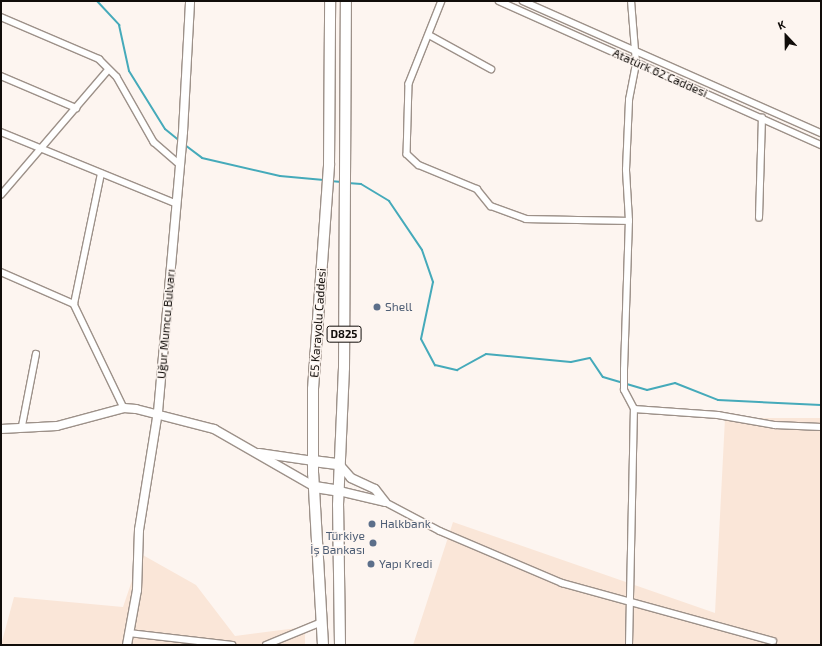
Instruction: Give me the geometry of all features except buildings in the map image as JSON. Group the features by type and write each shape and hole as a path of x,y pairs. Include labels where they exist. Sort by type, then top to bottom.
{"highway":[{"name":"E5 Karayolu Caddesi","path":"324,645 313,461 313,389 329,164 330,1"},
{"name":"E5 Karayolu Caddesi","path":"340,645 339,464 346,191 346,1"},
{"path":"313,461 339,464"},
{"path":"315,487 339,491"}],"street":[{"name":"Uğur Mumcu Bulvarı","path":"127,645 137,590 139,530 157,415 183,132 190,1"},
{"path":"442,1 430,36 409,84 406,103 407,154 419,165 477,189 492,206 526,219 629,221"},
{"name":"Atatürk 62 Caddesi","path":"499,1 821,145"},
{"name":"Atatürk 62 Caddesi","path":"523,1 821,133"},
{"path":"629,645 628,602 634,409 624,390 624,370 629,221 626,170 629,100 636,63 631,1"},
{"path":"1,17 99,59 108,70 117,77 154,142 180,165"},
{"path":"430,36 491,69"},
{"path":"1,195 108,70"},
{"path":"1,76 76,108"},
{"path":"759,218 762,118"},
{"path":"1,132 177,204"},
{"path":"101,174 74,304 124,408"},
{"path":"1,272 74,304"},
{"path":"22,426 36,354"},
{"path":"1,428 22,426 56,426 124,408 214,429 315,487"},
{"path":"634,409 718,415 776,425 821,427"},
{"path":"243,447 266,455 313,461"},
{"path":"339,464 350,478 375,489 386,502"},
{"path":"339,491 386,502 522,568 628,602 773,641"},
{"path":"266,645 323,622"},
{"path":"129,633 232,645"}],"shaded area":[{"path":"725,418 821,418 821,645 413,645 453,522 715,613"},
{"path":"141,554 196,585 235,636 305,627 305,645 1,645 14,597 123,607"}],"waterway":[{"path":"97,1 119,25 129,71 165,129 180,141"},
{"path":"185,145 202,158 280,176 324,180"},
{"path":"330,181 342,182"},
{"path":"348,183 361,184 389,201 422,250 433,282 421,339 435,365 457,370 486,354 571,362 590,358 603,377 647,390 675,383 718,400 821,405"}],"place":[{"name":"Shell","path":"377,307"},
{"name":"Halkbank","path":"372,524"},
{"name":"Türkiye İş Bankası","path":"373,543"},
{"name":"Yapı Kredi","path":"371,564"}]}
